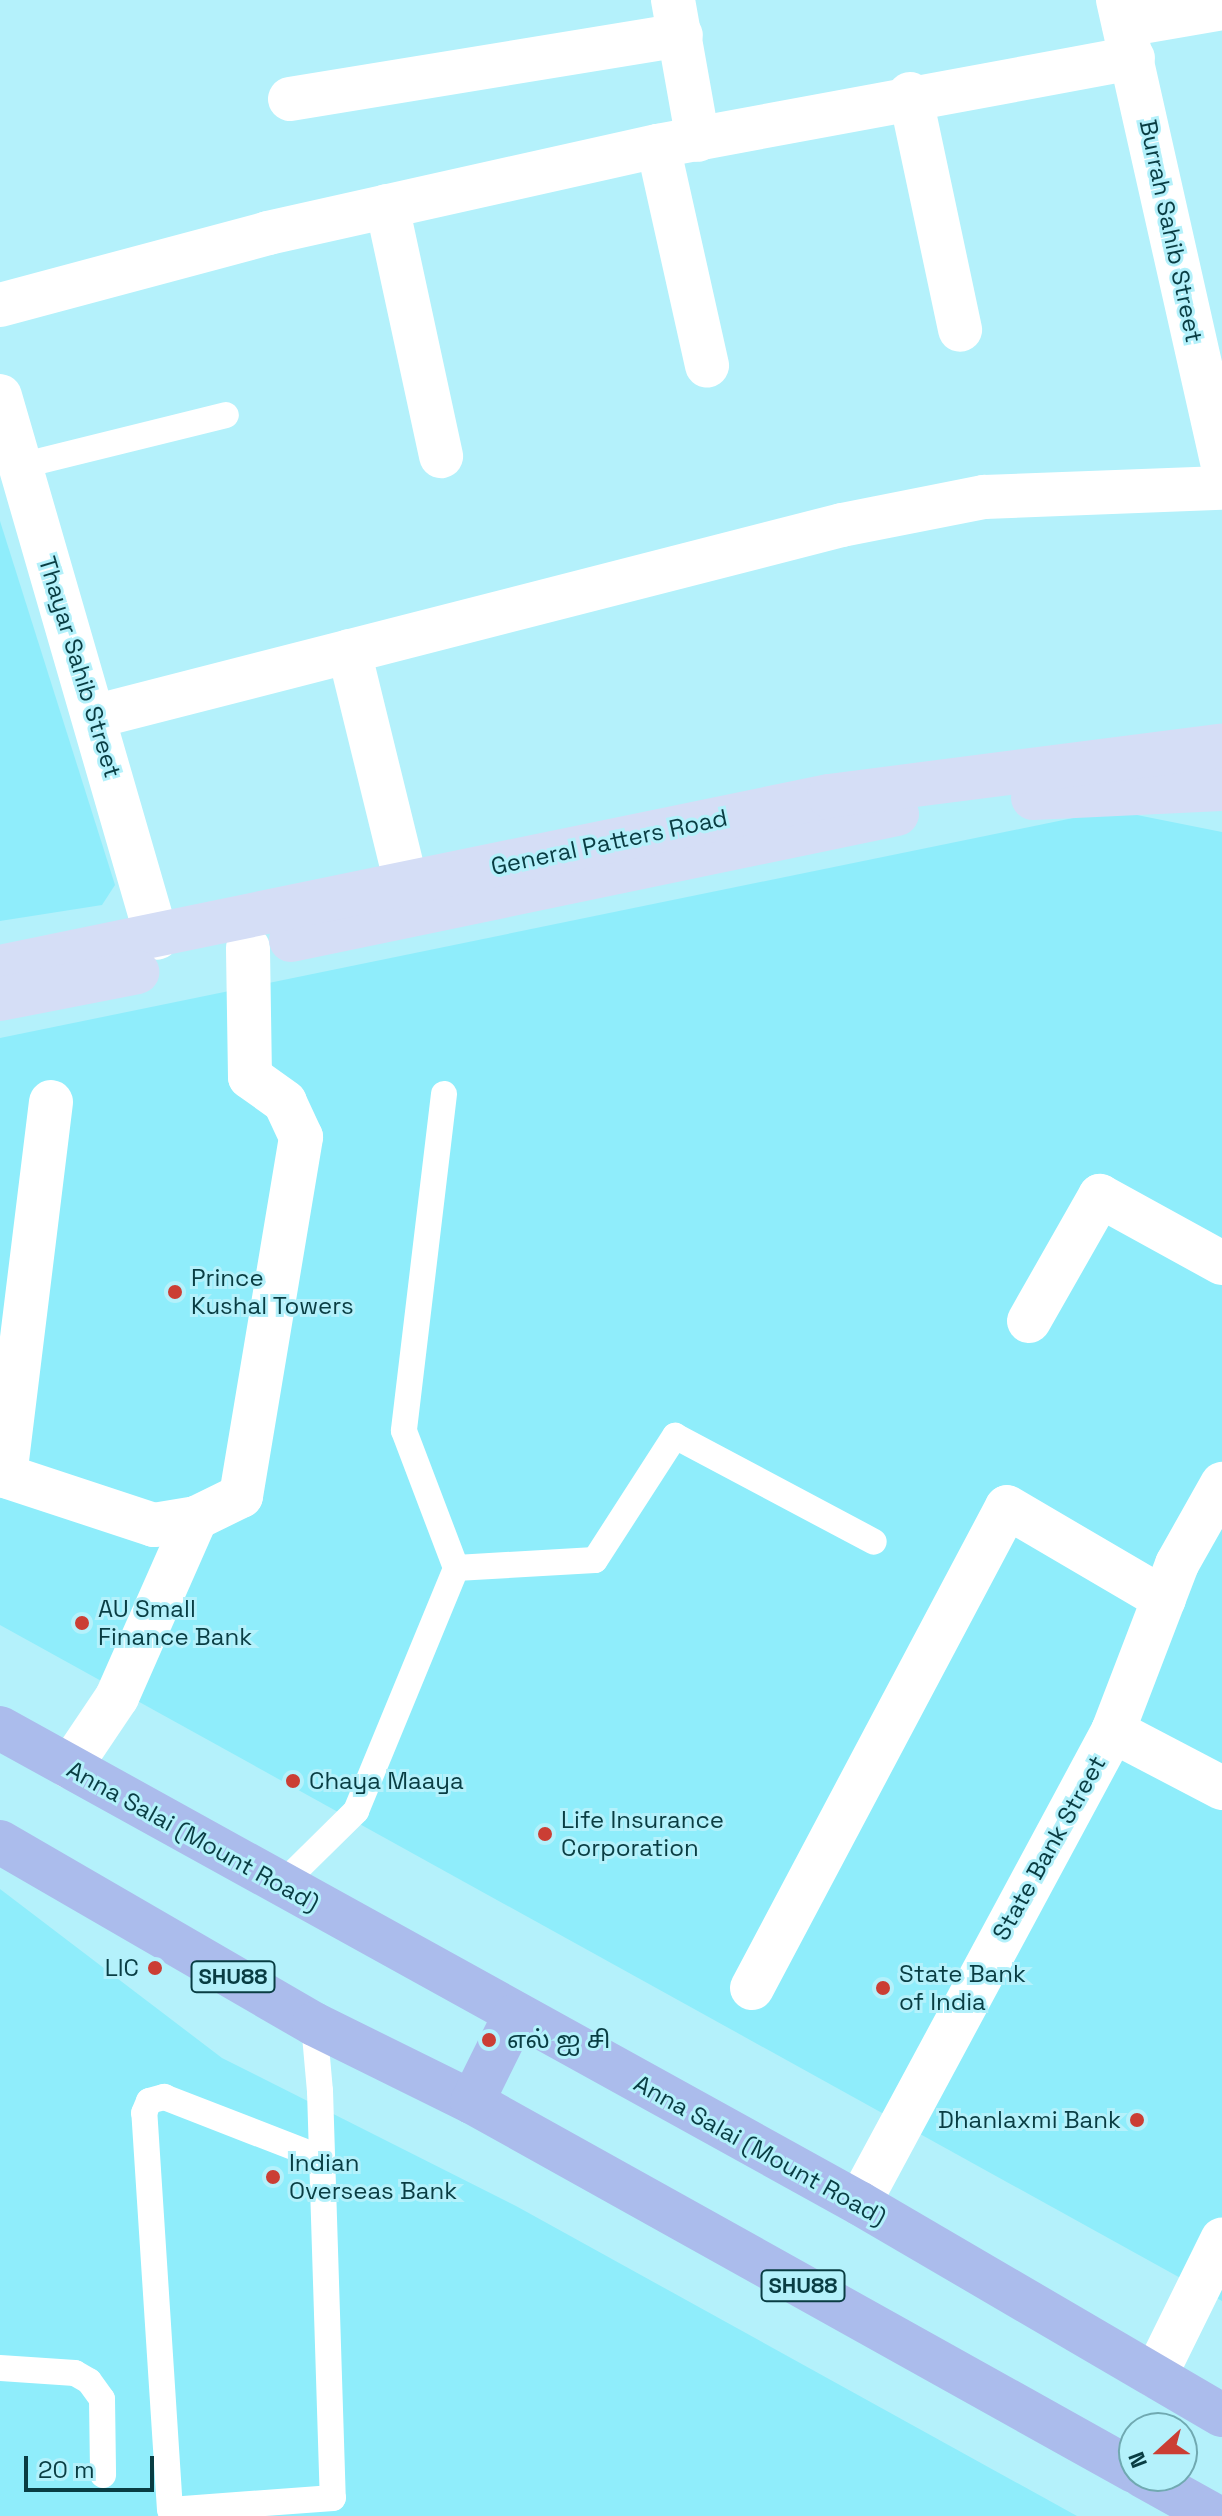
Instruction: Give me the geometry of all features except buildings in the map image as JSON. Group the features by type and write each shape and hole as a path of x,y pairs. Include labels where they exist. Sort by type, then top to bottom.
{"main road":[{"name":"General Patters Road","path":"0,999 1222,746"},
{"name":"General Patters Road","path":"0,967 157,938 829,796 1080,777 1222,789"},
{"name":"Anna Salai (Mount Road)","path":"0,1728 280,1886 859,2203 1222,2415"},
{"name":"SHU88","path":"0,1842 314,2024 472,2102 1118,2462"},
{"path":"472,2102 515,2015"},
{"path":"1172,2492 1215,2516"}],"street":[{"path":"0,305 387,206 910,94 1125,28 1222,8"},
{"path":"290,99 677,18 678,143 707,366"},
{"name":"Burrah Sahib Street","path":"1125,28 1222,462"},
{"path":"910,94 960,330"},
{"path":"387,206 441,456"},
{"name":"Thayar Sahib Street","path":"0,396 11,454 97,716 157,938"},
{"path":"97,716 842,525 984,497 1222,488"},
{"path":"349,651 406,883"},
{"path":"51,1102 5,1476 154,1525 196,1518 241,1496 301,1137 285,1102 250,1077 248,948"},
{"path":"1029,1321 1100,1196 1222,1263"},
{"name":"State Bank Street","path":"859,2203 1113,1731 1164,1599 1222,1484"},
{"path":"752,1988 1007,1507 1164,1599"},
{"path":"70,1767 117,1697 196,1518"},
{"path":"1113,1731 1222,1788"},
{"path":"1155,2376 1222,2240"}],"lane":[{"path":"11,454 226,415"},
{"path":"280,1886 356,1811 456,1568 404,1431 444,1094"},
{"path":"456,1568 595,1560 675,1436 874,1542"},
{"path":"314,2024 321,2158 333,2498 170,2510 144,2113 149,2101 164,2097 321,2158"},
{"path":"0,2368 75,2373 89,2381 102,2399 103,2475"}],"shaded area":[{"path":"0,521 115,885 102,905 0,921"},
{"path":"1112,810 1222,832 1222,2301 0,1625 0,1038"},
{"path":"0,1889 222,2058 516,2206 1077,2516 0,2516"}],"place":[{"name":"Prince Kushal Towers","path":"175,1292"},
{"name":"AU Small Finance Bank","path":"82,1623"},
{"name":"Chaya Maaya","path":"293,1781"},
{"name":"Life Insurance Corporation","path":"545,1834"},
{"name":"LIC","path":"155,1968"},
{"name":"State Bank of India","path":"883,1988"},
{"name":"எல் ஐ சி","path":"489,2040"},
{"name":"Dhanlaxmi Bank","path":"1137,2120"},
{"name":"Indian Overseas Bank","path":"273,2177"}]}
